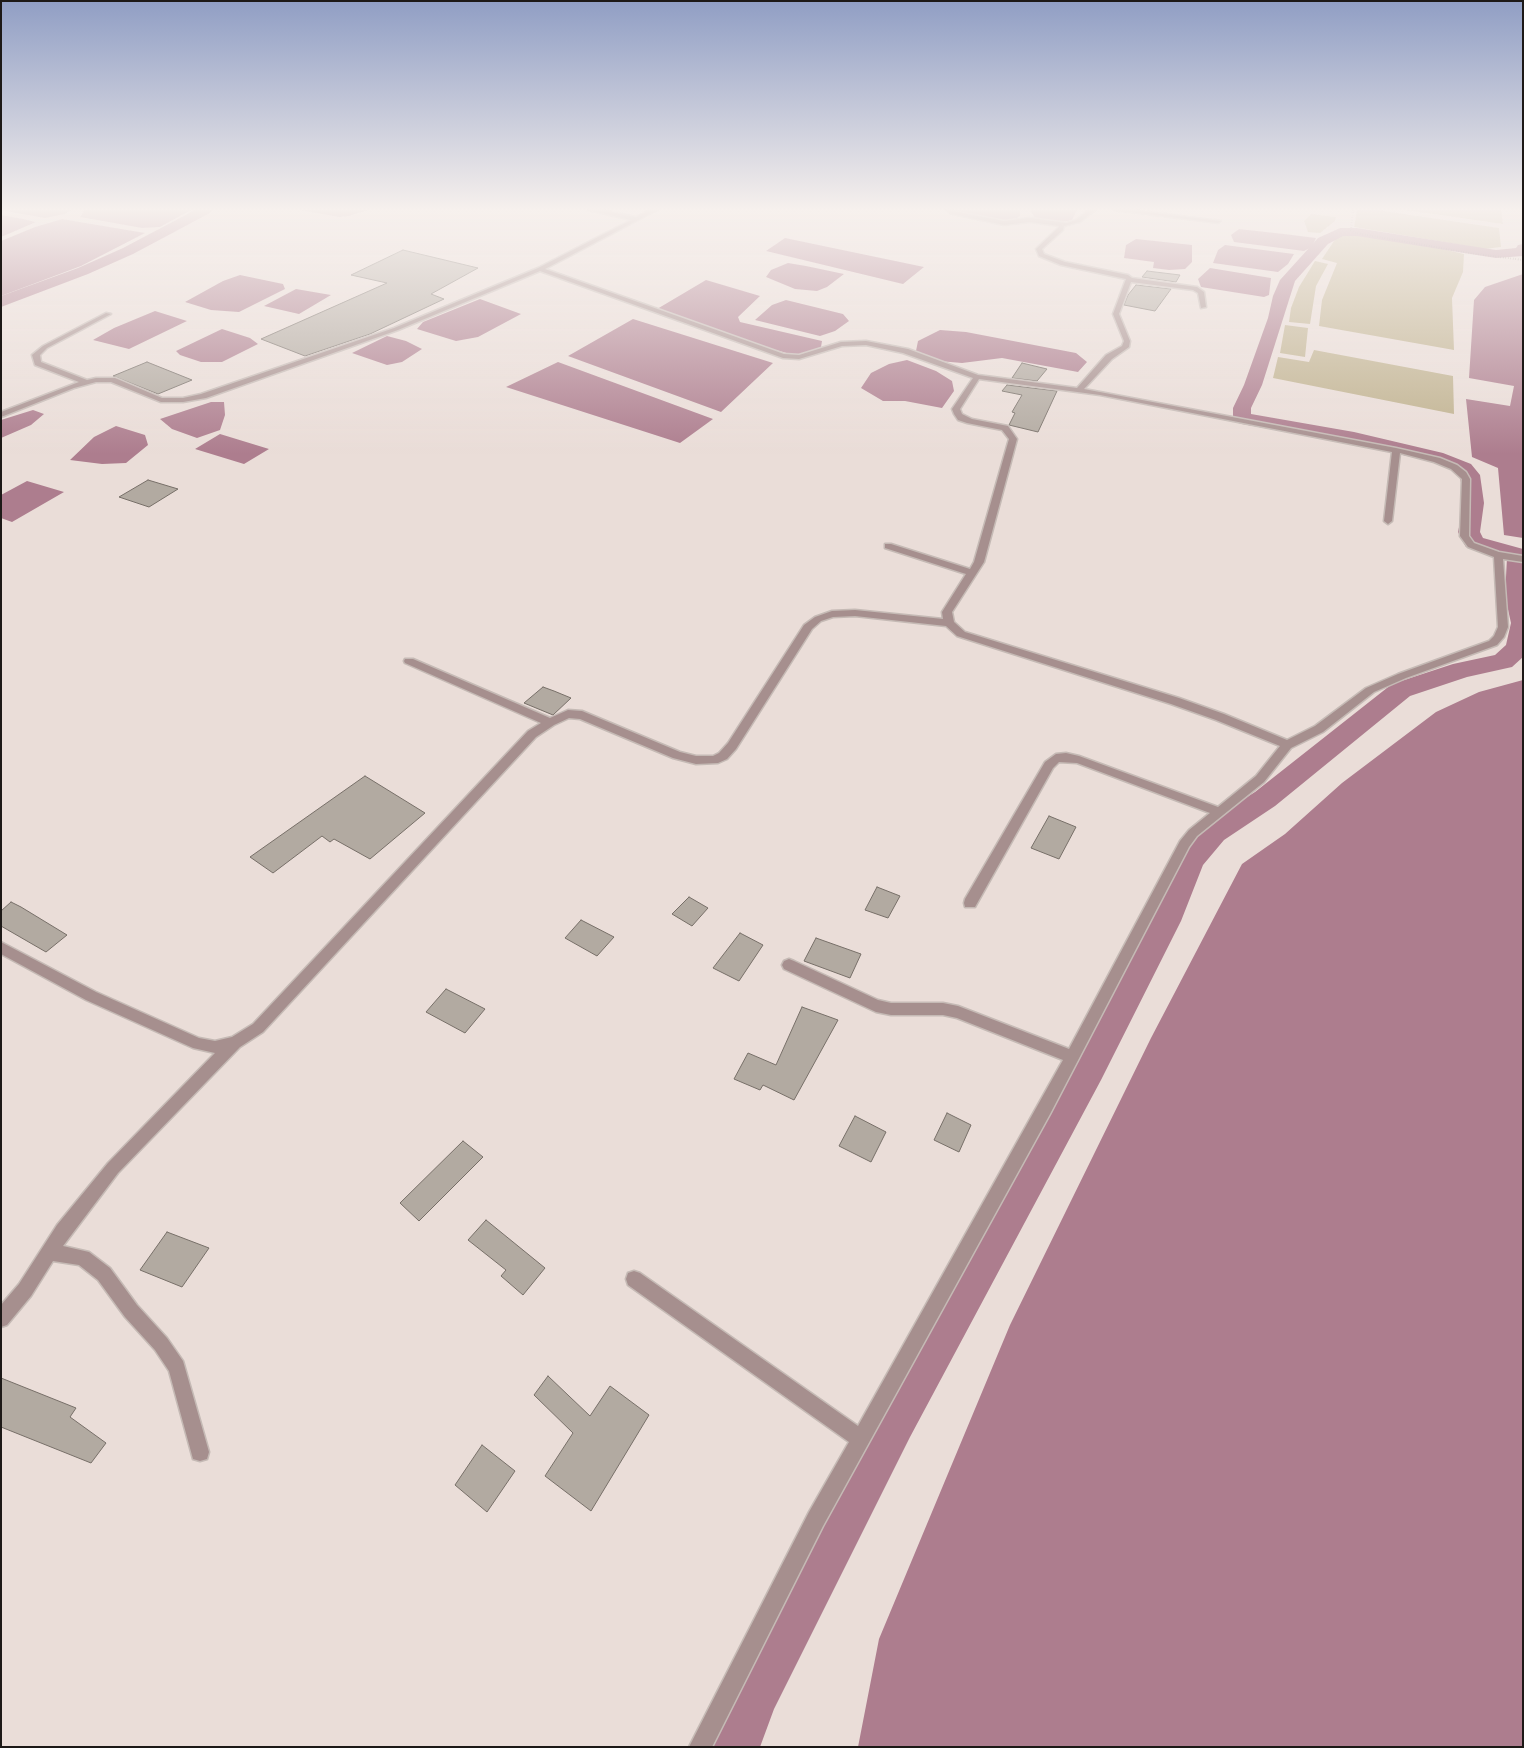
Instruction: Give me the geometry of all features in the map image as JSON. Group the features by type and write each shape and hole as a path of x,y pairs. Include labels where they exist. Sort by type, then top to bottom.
{"street":[{"path":"1,415 57,392 96,380 112,380 160,400 183,400 203,396 396,329 484,292"},
{"path":"605,292 783,356 799,357 841,344 866,343 912,353 977,377 1079,390 1396,450 1446,463 1463,474 1466,480 1464,536 1471,544 1505,556 1523,559"},
{"path":"1079,390 1109,357 1122,350 1127,341 1116,314 1125,292"},
{"path":"1200,292 1203,307"},
{"path":"86,382 38,363 36,355 44,347 108,314"},
{"path":"949,623 947,612 979,562 1013,439 1011,434 1004,428 970,421 958,414 956,409 977,377"},
{"path":"1388,521 1396,450"},
{"path":"888,546 972,573"},
{"path":"700,1747 816,1519 1072,1057 1184,844 1193,833 1260,779 1287,745 1319,729 1370,690 1402,676 1492,643 1499,637 1503,627 1505,556"},
{"path":"1,1319 50,1253 63,1231 113,1168 235,1043 258,1028 532,734 550,722 568,714 582,715 677,755 696,760 714,760 723,756 732,746 808,627 818,619 832,614 855,613 949,623 962,634 970,637 1175,701 1220,717 1287,745"},
{"path":"409,661 550,722"},
{"path":"970,903 1050,765 1056,758 1066,757 1079,760 1220,812"},
{"path":"1,947 91,996 198,1044 215,1047 235,1043"},
{"path":"789,965 876,1006 891,1009 958,1012 1072,1057"},
{"path":"50,1253 83,1258 104,1274 131,1311 161,1344 177,1367 200,1452"},
{"path":"634,1279 860,1439"}],"shaded area":[{"path":"1,292 13,292 1,296"},
{"path":"204,292 280,292 239,312 211,310 185,302"},
{"path":"291,292 311,292 331,295 299,314 264,306"},
{"path":"686,292 745,292 760,296 738,317 740,322 822,341 821,347 804,355 794,355 757,345 657,309"},
{"path":"1230,292 1269,292 1269,295 1264,297"},
{"path":"1297,292 1315,292 1310,324 1289,322 1291,308"},
{"path":"1325,292 1455,292 1452,298 1454,350 1319,326 1322,300"},
{"path":"1481,292 1523,292 1523,538 1504,535 1498,468 1472,457 1466,399 1510,406 1514,386 1469,378 1474,300"},
{"path":"480,299 521,314 478,337 456,341 417,329 423,322"},
{"path":"786,300 843,314 849,321 835,331 820,336 755,320 772,305"},
{"path":"155,311 187,321 129,349 93,340 114,328"},
{"path":"633,319 773,363 721,412 568,356"},
{"path":"1285,325 1308,328 1305,357 1280,353"},
{"path":"222,329 250,338 258,344 222,362 201,362 180,355 176,351"},
{"path":"940,330 966,332 1076,353 1087,362 1078,372 1002,358 962,363 939,361 916,351 918,341"},
{"path":"387,336 406,341 422,349 402,362 387,365 352,353"},
{"path":"1314,350 1453,376 1454,414 1273,378 1278,357 1309,362"},
{"path":"907,360 936,371 952,381 954,391 942,408 905,401 883,401 861,388 871,373 889,364"},
{"path":"558,362 713,419 680,443 506,387"},
{"path":"211,402 224,402 225,415 220,430 197,438 172,429 160,419"},
{"path":"33,410 44,414 31,425 1,438 1,420"},
{"path":"116,426 145,435 148,445 126,463 102,464 70,460 94,437"},
{"path":"220,434 269,449 244,464 195,449"},
{"path":"27,481 64,492 12,522 1,518 1,495"},
{"path":"1523,680 1523,1747 858,1747 879,1639 1010,1325 1151,1038 1242,864 1285,834 1342,783 1436,712 1479,692"}],"building":[{"path":"368,292 435,292 431,294 444,299 370,334 305,356 261,339"},
{"path":"1131,292 1169,292 1155,311 1124,305"},
{"path":"147,362 192,380 158,394 113,376"},
{"path":"1022,363 1047,369 1037,381 1012,378"},
{"path":"1007,385 1057,391 1038,432 1009,425 1015,413 1012,412 1022,395 1002,391"},
{"path":"148,480 178,489 149,507 119,497"},
{"path":"543,687 571,698 553,715 524,703"},
{"path":"365,776 425,813 370,859 334,839 330,842 322,836 273,873 250,857"},
{"path":"1049,816 1076,827 1059,859 1031,848"},
{"path":"877,887 900,896 888,918 865,910"},
{"path":"689,897 708,908 692,926 672,914"},
{"path":"11,902 67,935 46,952 1,926 1,911"},
{"path":"581,920 614,937 597,956 565,938"},
{"path":"740,933 763,945 739,981 713,968"},
{"path":"816,938 861,954 850,978 804,961"},
{"path":"446,989 485,1009 465,1033 426,1012"},
{"path":"802,1007 838,1020 794,1100 763,1085 760,1090 734,1079 748,1053 776,1065"},
{"path":"947,1113 971,1125 959,1152 934,1140"},
{"path":"855,1116 886,1132 871,1162 839,1146"},
{"path":"463,1141 483,1157 419,1221 400,1203"},
{"path":"486,1220 545,1268 523,1295 501,1276 506,1270 468,1240"},
{"path":"167,1232 209,1248 182,1287 140,1270"},
{"path":"548,1376 590,1416 610,1386 649,1415 591,1511 545,1476 573,1433 534,1395"},
{"path":"1,1378 76,1408 70,1417 106,1443 91,1463 1,1427"},
{"path":"482,1445 515,1471 487,1512 455,1485"}],"waterway":[{"path":"1,302 29,292"},
{"path":"1283,292 1253,385 1242,408 1242,418 1354,438 1436,457 1464,468 1470,475 1474,503 1469,532 1474,542 1523,556"},
{"path":"734,1747 754,1696 895,1422 1089,1069 1165,921 1190,859 1214,832 1265,799 1401,690 1462,670 1503,661 1518,648 1523,623 1517,596 1518,555"}]}
